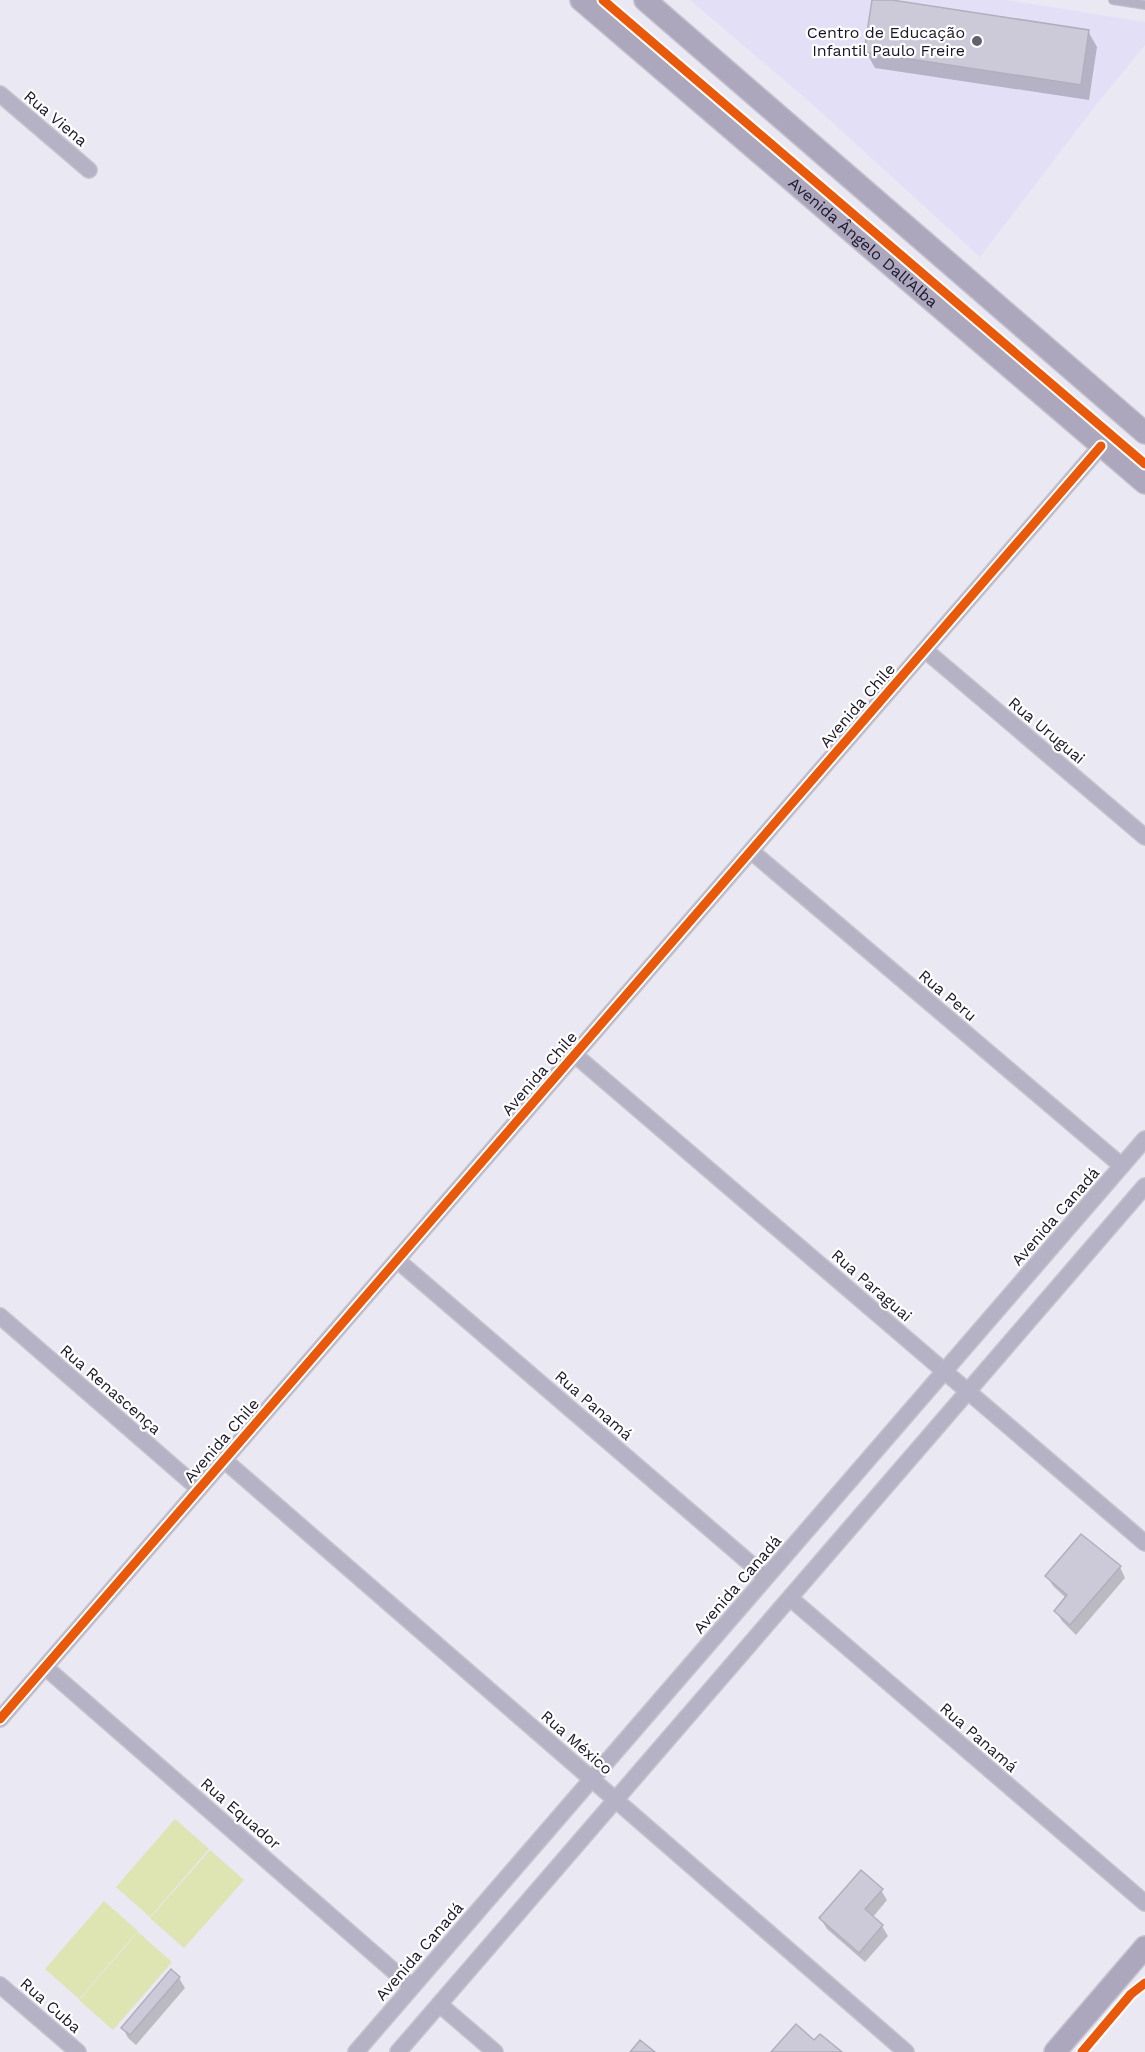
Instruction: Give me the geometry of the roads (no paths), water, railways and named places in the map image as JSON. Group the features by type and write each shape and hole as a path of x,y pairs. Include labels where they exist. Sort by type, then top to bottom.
{"main road":[{"name":"Avenida Ângelo Dall'Alba","path":"581,0 1145,483"},
{"path":"645,0 1145,433"},
{"path":"1055,2052 1145,1947"}],"street":[{"name":"Rua Viena","path":"0,94 89,170"},
{"name":"Avenida Chile","path":"0,1719 1101,446"},
{"name":"Rua Uruguai","path":"925,650 1145,837"},
{"name":"Rua Peru","path":"751,851 1122,1166"},
{"name":"Rua Paraguai","path":"575,1055 1145,1543"},
{"name":"Avenida Canadá","path":"356,2052 1145,1139"},
{"path":"398,2052 1145,1187"},
{"name":"Rua Panamá","path":"397,1260 766,1577"},
{"name":"Rua Renascença","path":"0,1316 199,1490"},
{"name":"Rua México","path":"224,1460 906,2052"},
{"name":"Rua Panamá","path":"790,1598 1145,1903"},
{"name":"Rua Equador","path":"45,1667 412,1987"},
{"name":"Rua Cuba","path":"0,1985 78,2052"},
{"path":"439,2004 495,2052"}],"lane":[{"path":"1113,0 1145,5"}],"place":[{"name":"Centro de Educação Infantil Paulo Freire","path":"977,41"}]}
